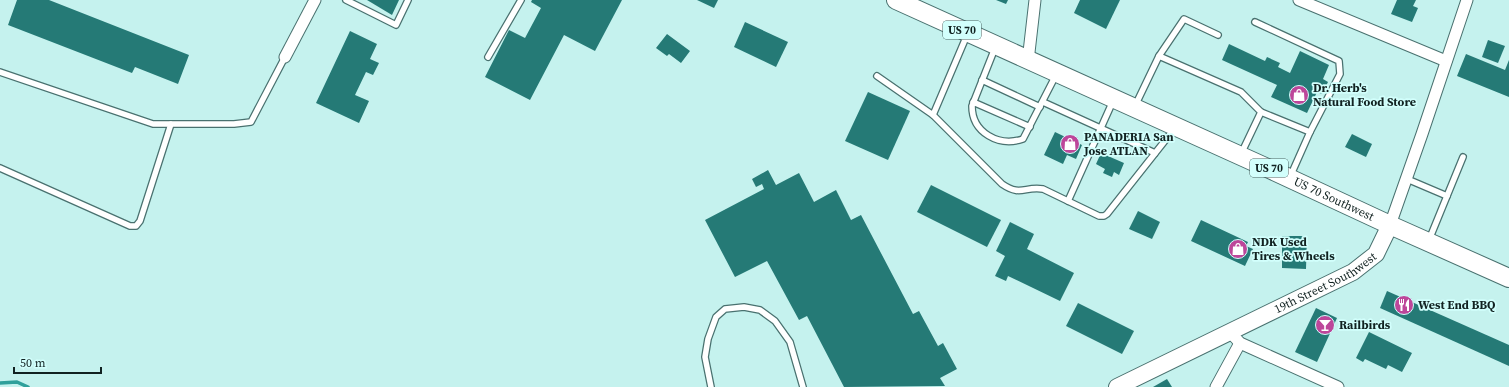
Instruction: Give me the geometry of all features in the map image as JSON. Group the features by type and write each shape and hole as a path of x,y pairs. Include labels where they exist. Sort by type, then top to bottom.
{"main road":[{"name":"US 70","path":"896,0 1028,61"},
{"name":"US 70 Southwest","path":"1028,61 1509,278"}],"street":[{"path":"285,57 315,0"},
{"path":"1028,61 1035,0"},
{"path":"1299,0 1446,61"},
{"name":"19th Street Southwest","path":"1117,387 1235,337 1354,272 1376,254 1390,225 1467,0"},
{"path":"1216,387 1235,337 1338,387"}],"lane":[{"path":"346,0 396,25 408,0"},
{"path":"488,57 521,0"},
{"path":"1134,108 1159,56 1184,19 1218,35"},
{"path":"1255,22 1339,61 1340,74 1310,132 1290,178"},
{"path":"933,115 968,33"},
{"path":"996,46 982,80 972,112 976,123 986,135 995,140 1002,142 1021,140 1025,137 1057,73"},
{"path":"1159,56 1241,92 1261,112 1310,132"},
{"path":"0,72 153,124 234,124 251,122 285,57"},
{"path":"877,76 933,115 1002,184 1008,188 1015,191 1043,189 1099,216 1104,216 1107,214 1176,127"},
{"path":"982,80 1101,128 1155,153"},
{"path":"1068,201 1114,99"},
{"path":"974,102 1030,127"},
{"path":"1241,156 1261,112"},
{"path":"0,168 130,226 136,226 140,221 171,124"},
{"path":"1428,242 1463,156"},
{"path":"1406,179 1447,196"},
{"path":"711,387 705,357 708,339 716,317 725,309 744,307 760,310 775,321 790,342 804,387"}],"building":[{"path":"17,0 49,0 189,55 178,84 135,67 132,73 8,25"},
{"path":"367,0 399,0 392,15"},
{"path":"532,0 622,0 595,51 564,35 530,100 485,77 509,30 525,38 541,8 531,2"},
{"path":"697,0 718,0 714,8"},
{"path":"996,0 1008,0 1006,4"},
{"path":"1080,0 1120,0 1106,29 1074,13"},
{"path":"1397,0 1416,0 1413,6 1418,8 1412,22 1391,14"},
{"path":"745,22 788,42 776,67 734,47"},
{"path":"350,31 377,44 370,59 379,63 373,75 366,72 355,95 369,101 359,123 316,103"},
{"path":"667,34 690,51 681,63 669,54 667,56 656,48"},
{"path":"1488,40 1505,46 1498,63 1482,57"},
{"path":"1229,44 1265,61 1267,57 1280,63 1278,67 1290,73 1300,51 1329,65 1323,79 1328,82 1322,94 1317,92 1307,113 1271,97 1277,85 1222,60"},
{"path":"1466,54 1505,70 1509,60 1509,97 1457,76"},
{"path":"868,92 910,111 888,160 845,141"},
{"path":"1055,132 1082,145 1076,159 1067,155 1063,164 1044,155"},
{"path":"1352,134 1372,144 1366,157 1345,147"},
{"path":"1101,153 1124,163 1119,175 1114,172 1112,177 1103,173 1105,169 1096,164"},
{"path":"768,170 776,185 799,173 814,202 836,190 851,220 861,215 913,314 919,311 938,346 943,343 957,369 940,378 945,386 844,387 807,316 799,320 767,261 735,277 705,220 764,189 762,184 756,187 752,179"},
{"path":"931,185 1001,220 987,247 917,212"},
{"path":"1138,211 1160,222 1152,239 1129,229"},
{"path":"1201,220 1248,242 1246,246 1253,249 1245,266 1191,241"},
{"path":"1010,222 1034,234 1027,249 1074,273 1060,301 1008,276 1006,281 995,276 1005,256 996,251"},
{"path":"1282,236 1307,236 1306,269 1282,268"},
{"path":"1387,291 1509,345 1509,366 1380,308"},
{"path":"1078,303 1134,331 1122,354 1066,326"},
{"path":"1316,308 1337,318 1317,362 1295,352"},
{"path":"1369,332 1412,353 1402,372 1388,365 1386,369 1365,359 1363,362 1356,358"},
{"path":"1167,379 1172,387 1153,387"}],"waterway":[{"path":"0,383 17,382 28,387"}],"place":[{"name":"Dr. Herb's Natural Food Store","path":"1299,95"},
{"name":"PANADERIA San Jose ATLAN","path":"1070,144"},
{"name":"NDK Used Tires & Wheels","path":"1238,249"},
{"name":"West End BBQ","path":"1404,305"},
{"name":"Railbirds","path":"1325,325"}]}
